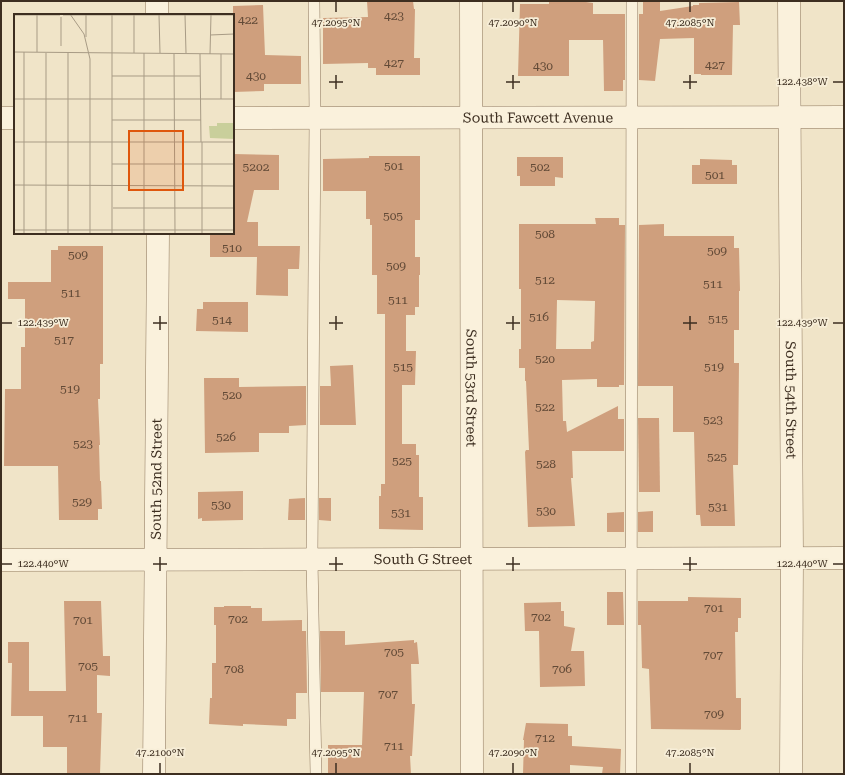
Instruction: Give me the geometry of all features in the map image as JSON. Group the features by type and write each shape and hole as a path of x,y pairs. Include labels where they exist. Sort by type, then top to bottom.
{"street":[{"path":"157,1 157,14"},
{"name":"South 53rd Street","path":"471,1 472,774"},
{"name":"South 54th Street","path":"789,1 792,558 791,774"},
{"name":"South Fawcett Avenue","path":"234,118 844,117"},
{"path":"1,118 14,118"},
{"name":"South 52nd Street","path":"154,774 158,234"},
{"name":"South G Street","path":"1,560 844,558"}],"lane":[{"path":"314,1 316,118 312,560 316,774"},
{"path":"631,774 632,1"}],"building":[{"path":"367,1 413,1 415,9 414,58 420,58 420,75 376,75 376,68 368,68 368,63 323,64 323,18 368,17"},
{"path":"549,1 586,1 593,3 593,14 625,14 625,80 623,80 623,91 604,91 603,40 569,40 569,76 518,76 520,4 549,4"},
{"path":"643,1 660,1 660,11 699,5 699,3 739,2 740,25 733,25 732,75 694,74 694,38 660,39 655,81 639,80 639,14 643,14"},
{"path":"263,5 265,55 301,56 301,84 264,84 264,91 234,92 233,6"},
{"path":"234,154 279,155 279,190 254,190 247,222 258,222 258,246 300,246 299,269 288,269 288,296 256,295 257,257 210,257 210,234 234,234"},
{"path":"369,156 420,156 420,220 415,220 415,257 420,257 419,307 415,307 415,315 406,315 406,351 416,351 415,385 402,385 402,444 416,444 416,455 419,455 419,497 423,497 423,530 379,529 379,496 381,496 381,484 385,484 385,314 377,314 377,275 372,275 372,225 370,225 370,219 366,219 366,191 323,191 323,159 369,158"},
{"path":"517,157 563,157 563,178 555,177 555,186 520,186 520,176 517,176"},
{"path":"700,159 732,160 732,165 737,165 737,184 692,184 692,165 700,165"},
{"path":"595,218 619,218 619,225 625,225 624,385 619,385 619,387 597,387 597,379 562,380 563,421 566,421 567,432 618,406 618,419 624,419 624,451 572,451 573,478 571,478 575,526 528,527 525,452 526,450 529,450 526,381 525,368 519,368 519,349 521,349 521,289 519,289 519,224 596,224","holes":["557,300 595,301 594,341 591,342 591,349 556,349"]},
{"path":"664,224 664,236 734,236 734,248 739,248 739,330 734,330 734,363 739,363 738,465 733,465 735,526 701,526 700,515 696,515 694,432 673,432 673,386 638,386 639,225"},
{"path":"58,246 103,246 103,364 100,364 100,399 98,399 102,509 98,509 98,520 59,520 58,466 4,466 5,389 21,389 21,347 25,347 25,299 8,299 8,282 51,282 51,250 58,250"},
{"path":"203,302 248,302 248,332 196,331 197,309 203,309"},
{"path":"353,365 356,425 320,425 320,386 331,386 330,366"},
{"path":"204,378 239,378 239,387 306,386 306,425 289,426 289,433 259,433 259,452 205,453"},
{"path":"638,418 659,418 660,492 639,492"},
{"path":"243,491 243,520 202,521 202,518 198,519 198,492"},
{"path":"305,498 305,520 288,520 289,499"},
{"path":"319,498 331,498 331,521 319,520"},
{"path":"653,511 653,532 638,532 638,512"},
{"path":"624,512 624,532 607,532 607,513"},
{"path":"607,592 623,592 624,625 607,625"},
{"path":"688,597 741,598 741,618 738,618 738,632 735,632 736,698 741,698 740,730 651,729 649,669 642,668 641,625 638,625 638,601 688,601"},
{"path":"64,601 101,601 103,656 110,656 110,676 97,675 97,713 102,713 100,774 67,774 67,747 43,747 43,716 11,716 12,663 8,663 8,642 29,642 29,691 66,691"},
{"path":"561,602 561,611 564,611 564,626 575,628 571,651 584,651 585,686 540,687 539,631 525,631 524,603"},
{"path":"251,606 251,608 262,608 262,621 302,620 302,631 306,631 307,693 296,693 296,719 287,719 287,726 209,724 210,698 212,698 212,663 216,663 216,625 214,625 214,607"},
{"path":"320,631 345,631 345,645 414,640 414,643 417,642 419,664 411,664 412,704 415,704 412,756 410,756 411,774 328,774 328,745 362,745 364,692 321,692"},
{"path":"526,723 568,724 568,736 572,736 572,746 621,749 620,774 602,774 603,767 570,765 570,774 523,774 523,740"}]}
